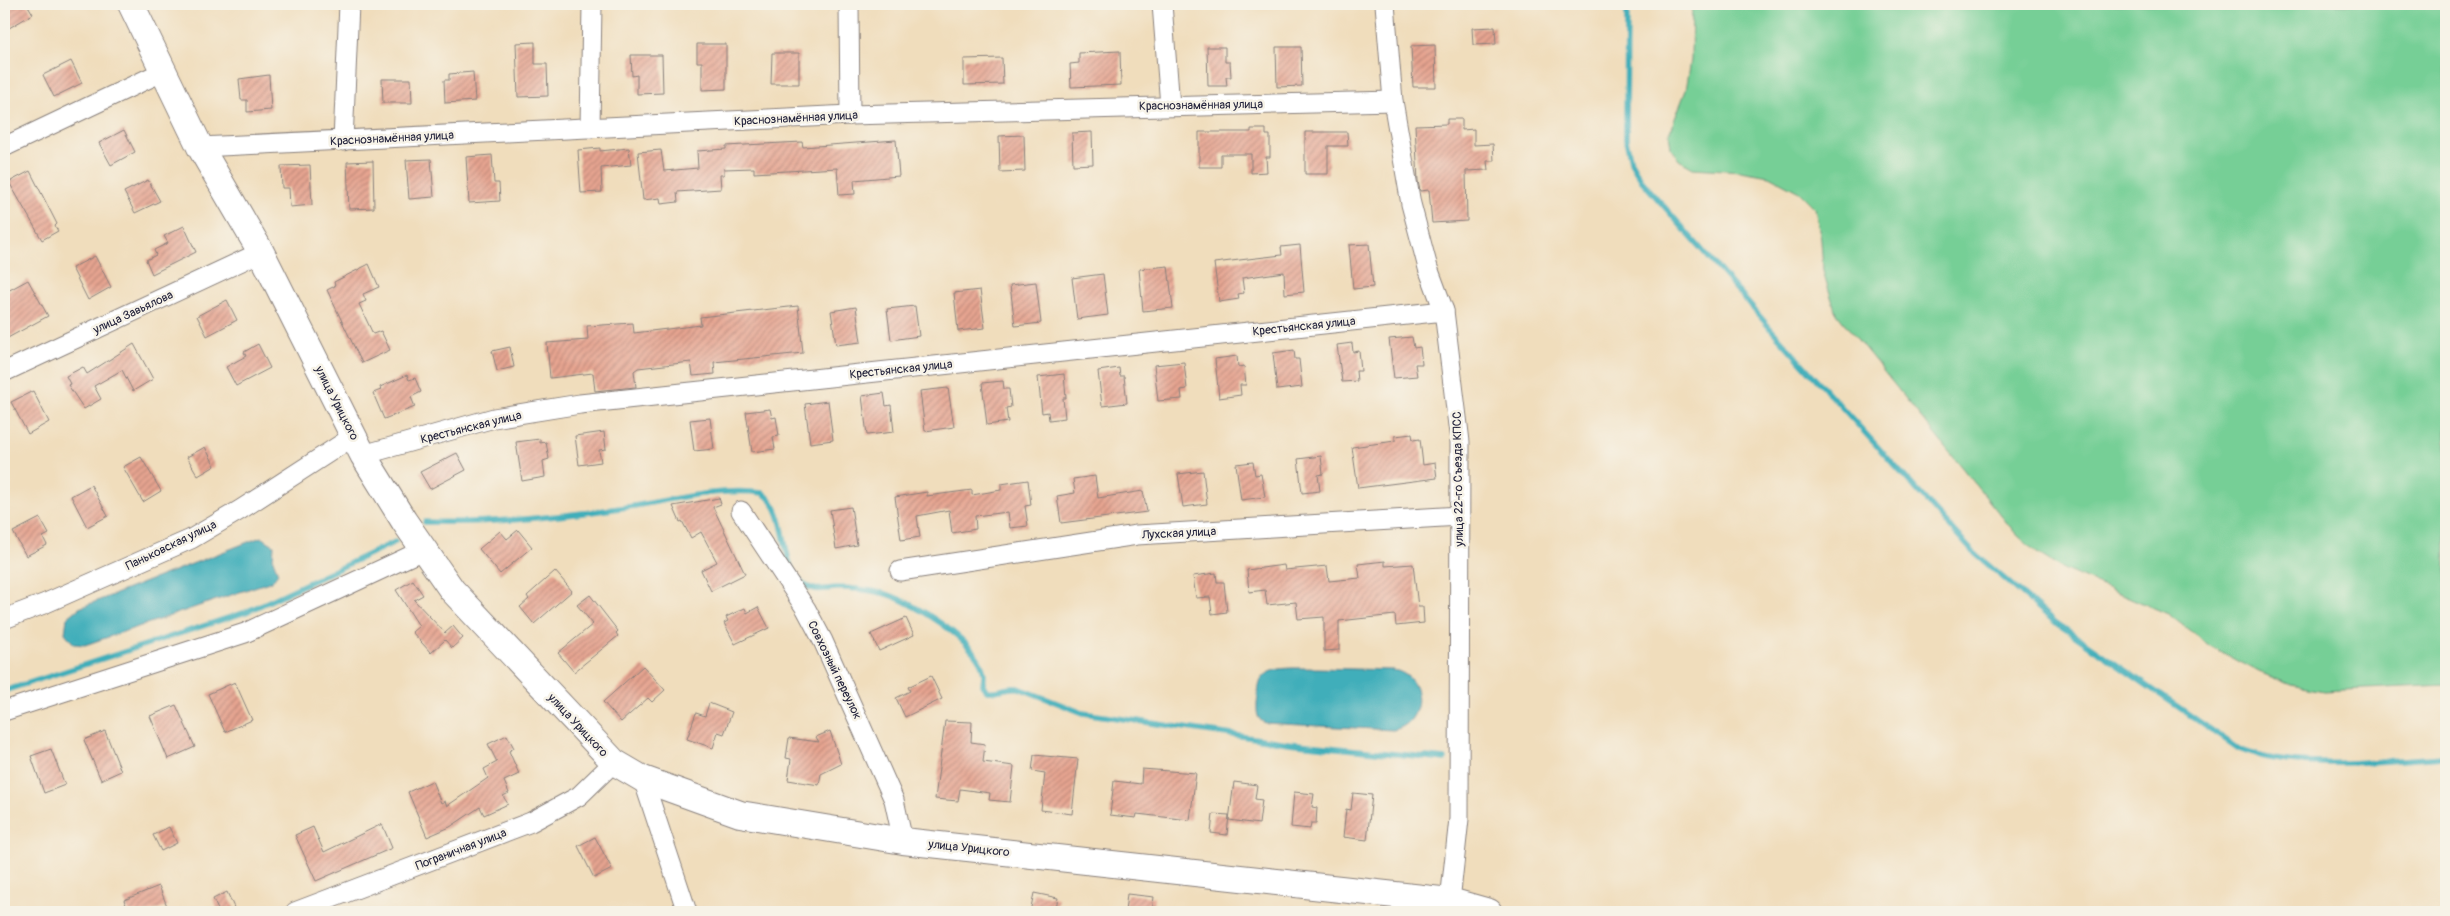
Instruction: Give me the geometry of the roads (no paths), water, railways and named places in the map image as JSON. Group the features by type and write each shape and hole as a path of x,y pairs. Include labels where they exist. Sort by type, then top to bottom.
{"main road":[{"name":"улица Урицкого","path":"131,4 200,147 261,252 359,446 423,550 452,590 614,762 644,780 740,814 903,841 1489,912"}],"street":[{"path":"343,141 349,4"},
{"path":"590,128 592,4"},
{"path":"849,4 850,115"},
{"path":"1162,4 1170,106"},
{"name":"улица 22-го Съезда КПСС","path":"1385,4 1393,101 1410,204 1428,268 1444,311 1460,442 1459,819 1448,907"},
{"path":"4,147 164,71"},
{"name":"Краснознамённая улица","path":"200,147 850,115 1393,101"},
{"name":"улица Завьялова","path":"4,372 261,252"},
{"name":"Крестьянская улица","path":"359,446 494,418 580,404 1444,311"},
{"name":"Паньковская улица","path":"4,619 46,603 191,539 240,510 359,446"},
{"name":"Совхозный переулок","path":"741,511 806,610 823,641 894,800 903,841"},
{"name":"Лухская улица","path":"900,571 1137,535 1460,516"},
{"path":"4,711 245,633 423,550"},
{"name":"Пограничная улица","path":"295,912 531,822 579,796 614,762"},
{"path":"644,780 687,912"}],"water":[{"path":"261,537 274,545 273,560 278,573 272,581 85,645 74,644 65,633 67,618 79,608"},
{"path":"1279,669 1393,670 1404,674 1412,681 1418,700 1412,719 1404,726 1393,730 1265,723 1260,719 1257,709 1258,691 1261,679 1265,674"}],"waterway":[{"path":"1627,4 1626,140 1631,162 1642,181 1770,328 1972,551 2055,622 2239,749 2287,761 2313,763 2446,757"},
{"path":"425,522 476,522 552,517 712,493 763,493 773,503 779,516 789,560 794,573 802,583 816,590 848,588 882,593 926,613 943,624 971,650 980,662 984,674 983,685 987,691 1019,688 1083,713 1288,743 1445,759"},
{"path":"4,691 246,612 395,542"}]}
